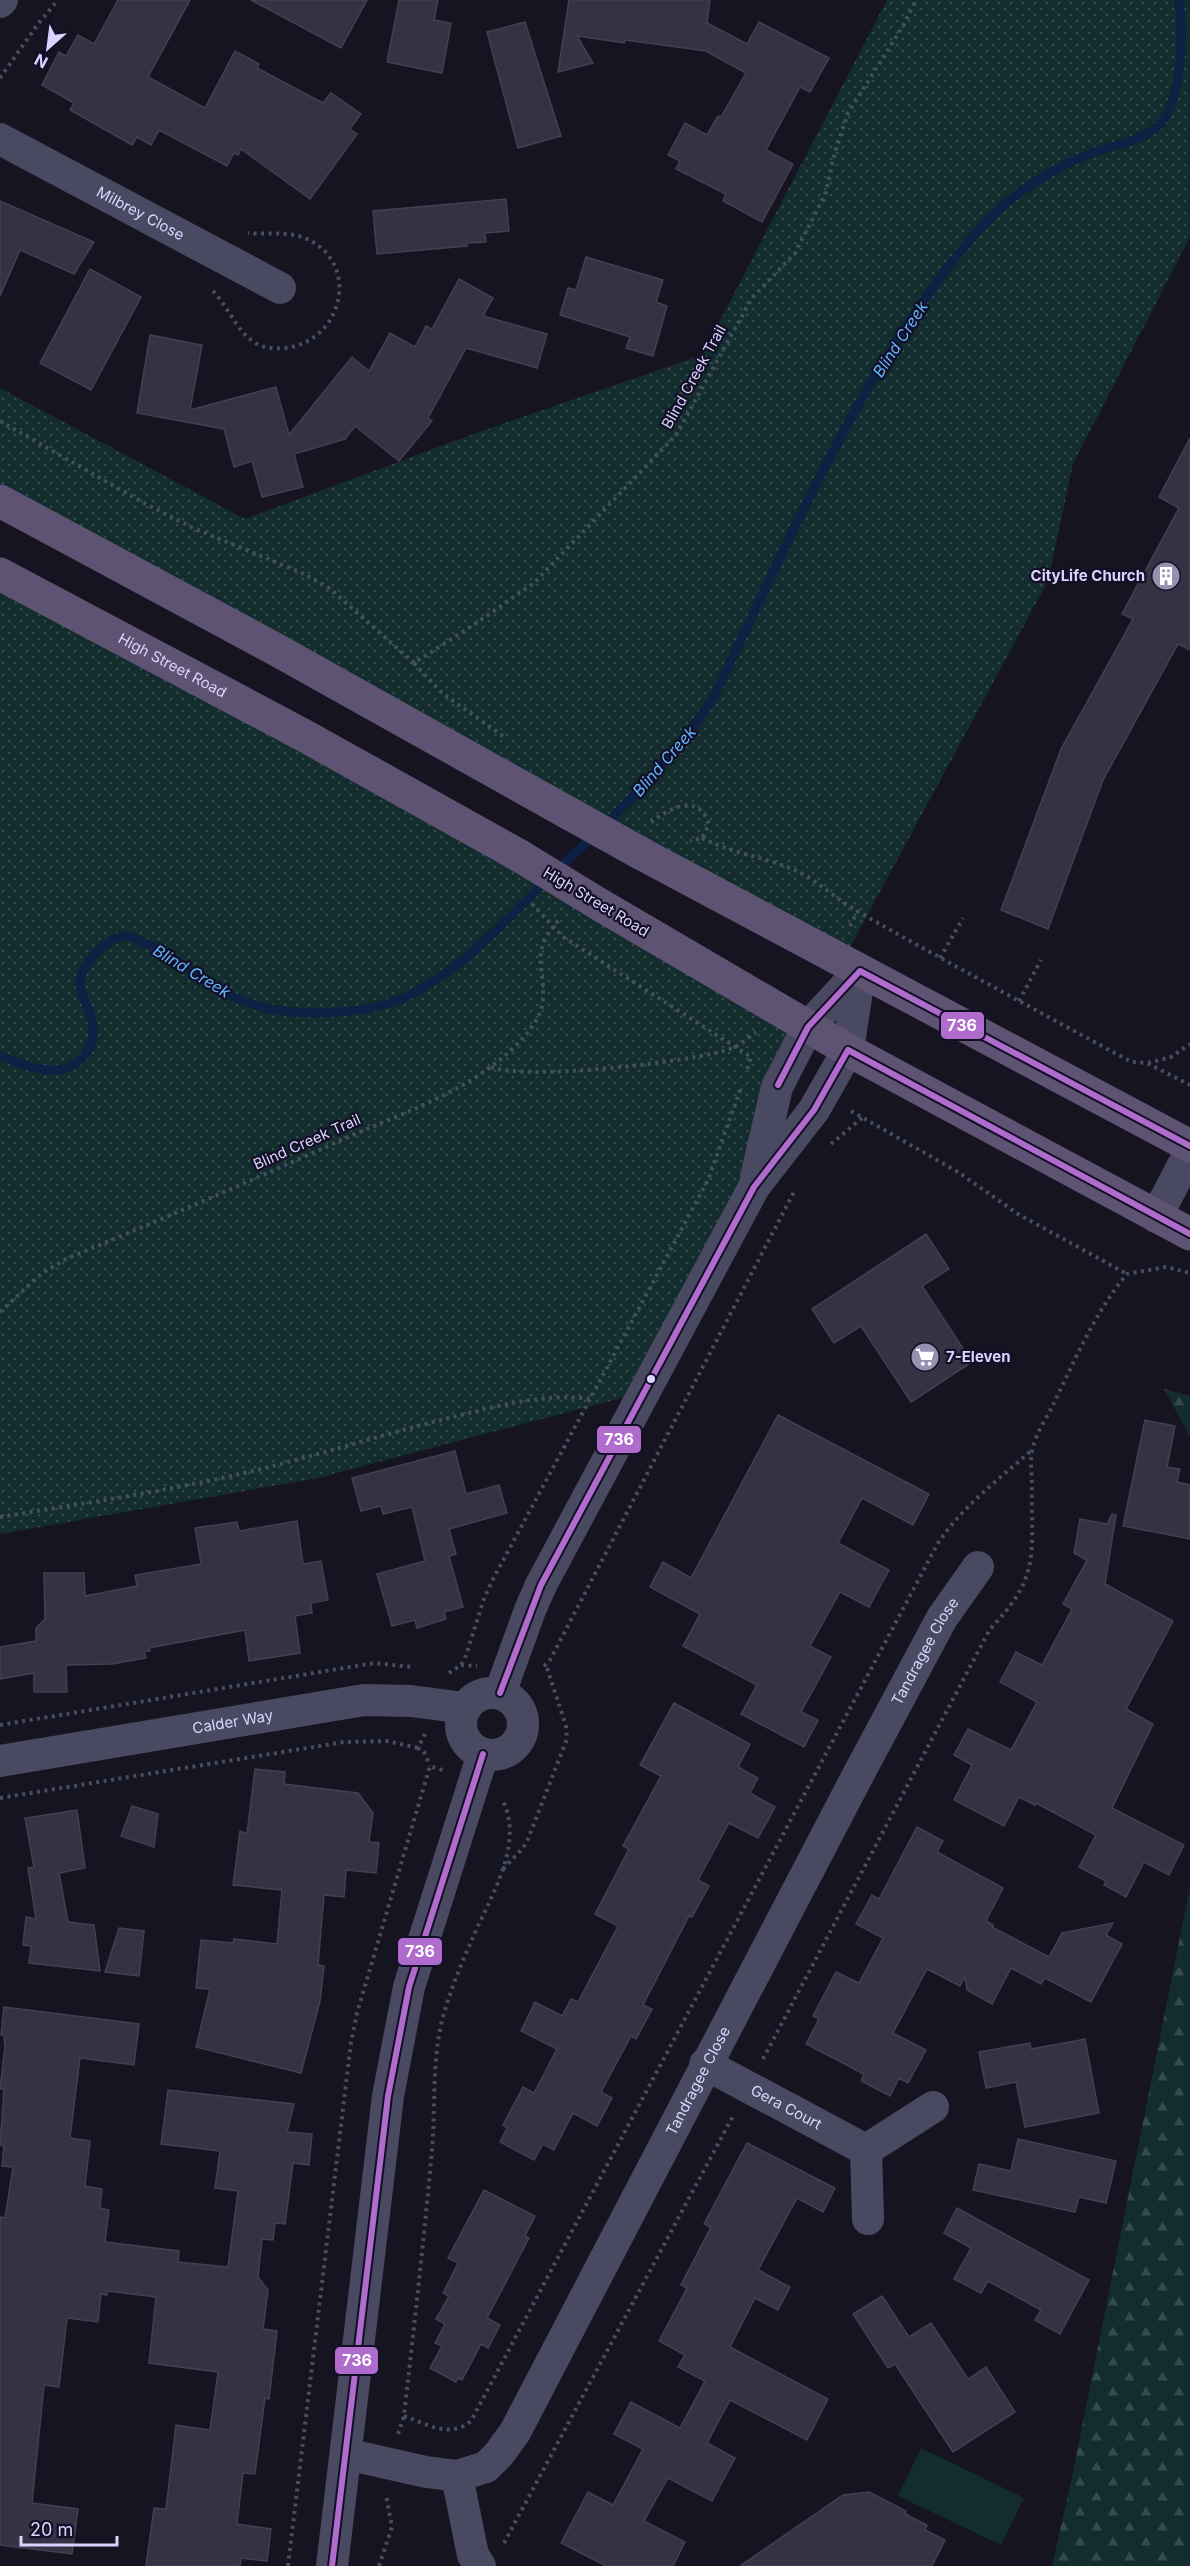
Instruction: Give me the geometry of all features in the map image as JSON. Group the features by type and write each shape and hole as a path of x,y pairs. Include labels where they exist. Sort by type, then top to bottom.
{"main road":[{"path":"0,501 275,649 642,854 1190,1146"},
{"name":"High Street Road","path":"0,574 305,736 520,856 848,1050 1190,1234"}],"street":[{"name":"Milbrey Close","path":"0,139 280,288"},
{"path":"754,1187 777,1087 808,1027 860,971"},
{"path":"500,1693 541,1585 754,1187 814,1110 848,1050 860,971"},
{"path":"1156,1217 1190,1152"},
{"name":"Tandragee Close","path":"346,2454 426,2472 457,2476 486,2467 515,2432 705,2064 942,1618 978,1567"},
{"path":"490,1692 500,1693 518,1706 523,1727 514,1746 505,1752 483,1754 468,1744 461,1726 464,1708 480,1694 490,1692"},
{"name":"Calder Way","path":"0,1761 364,1700 411,1701 464,1708"},
{"path":"332,2566 388,2096 395,2054 409,1987 483,1754"},
{"name":"Gera Court","path":"705,2064 867,2150"},
{"path":"868,2219 867,2150 933,2107"},
{"path":"457,2476 473,2554 490,2560"}],"path":[{"path":"0,78 58,0"},
{"name":"Blind Creek Trail","path":"414,663 534,583 664,449 688,416 739,320 765,283 795,253 822,205 835,152 848,113 903,26 916,0"},
{"path":"0,421 142,502 194,528 302,573 329,588 414,663 441,693 505,738"},
{"path":"651,822 675,807 686,804 702,812 709,824 702,838"},
{"path":"684,840 693,841 702,838 728,851 756,857 804,875 858,912 1019,1001 1132,1062 1147,1064 1190,1085"},
{"path":"461,1665 492,1581 708,1180 751,1058 563,937 531,903"},
{"path":"850,926 858,912"},
{"path":"940,958 963,918"},
{"name":"Blind Creek Trail","path":"0,1312 41,1274 66,1259 397,1116 445,1094 491,1068 524,1038 537,1019 543,1000 539,961 546,934"},
{"path":"1019,1001 1041,960"},
{"path":"491,1068 526,1073 655,1063 735,1048 760,1029"},
{"path":"1147,1064 1171,1057 1190,1044"},
{"path":"851,1111 958,1172 1004,1205 1127,1274"},
{"path":"828,1147 862,1118"},
{"path":"502,1870 528,1839 566,1745 566,1726 544,1666 797,1187"},
{"path":"0,1517 118,1498 271,1467 396,1431 514,1402 551,1397 591,1399"},
{"path":"404,2416 446,2431 464,2427 471,2421 938,1543 951,1523 969,1505 1032,1450"},
{"path":"446,1680 449,1672 461,1665 477,1666"},
{"path":"418,1748 425,1732"},
{"path":"0,1798 344,1742 387,1741 418,1748 424,1752 430,1766"},
{"path":"395,2442 404,2416 428,2201 435,2119 434,2079 440,2033 457,1976 502,1870 508,1847 507,1812 499,1796"},
{"path":"490,2560 737,2108"},
{"path":"379,2566 392,2527 391,2511 385,2490"}],"green space":[{"path":"887,0 1190,0 1190,237 1073,464 1048,581 842,962 0,501 0,388 245,519 465,437 702,355"},
{"path":"0,574 808,1027 754,1187 644,1392 318,1478 0,1534"},
{"path":"1164,1389 1190,1396 1190,1437"},
{"path":"1190,1887 1190,2566 1052,2566 1071,2482"},
{"path":"921,2448 1024,2498 1001,2545 898,2496"}],"building":[{"path":"118,0 190,0 148,77 205,108 235,51 259,64 257,68 323,103 331,93 361,114 350,129 357,134 310,199 241,149 238,155 234,153 227,166 159,130 151,145 137,137 132,145 70,110 74,103 42,85 59,52 66,56 78,35 94,44"},
{"path":"251,0 367,0 341,48"},
{"path":"399,0 438,0 434,20 451,23 442,73 387,62"},
{"path":"569,0 710,0 707,23 747,44 759,22 829,58 810,92 800,87 766,150 793,164 762,222 723,201 726,194 676,169 680,161 668,155 685,123 707,135 718,116 721,117 746,73 706,51 577,36 593,63 558,72"},
{"path":"525,22 561,136 518,148 487,32"},
{"path":"506,199 509,231 485,233 486,242 467,243 467,246 377,254 373,211"},
{"path":"0,201 94,242 74,274 20,250 0,296"},
{"path":"586,257 663,280 656,302 667,306 653,356 626,348 630,337 560,315 568,288 576,290"},
{"path":"90,269 141,297 91,390 40,363"},
{"path":"459,279 493,298 483,316 547,334 537,368 466,348 428,418 432,421 399,461 355,426 345,439 294,454 303,487 262,497 252,461 234,467 224,429 137,413 150,335 202,345 190,410 276,387 289,435 352,357 369,371 390,333 415,347 426,326 432,329"},
{"path":"1190,438 1190,650 1178,644 1103,780 1048,929 1001,910 1061,749 1133,619 1122,614 1179,508 1159,497"},
{"path":"926,1234 949,1269 922,1286 972,1362 911,1402 861,1326 834,1343 812,1309"},
{"path":"778,1415 929,1494 913,1525 862,1498 838,1543 889,1570 869,1607 840,1592 810,1646 831,1657 801,1712 818,1720 804,1747 741,1714 757,1685 683,1646 700,1614 650,1587 663,1562 691,1578"},
{"path":"1145,1420 1175,1426 1167,1467 1180,1469 1177,1482 1190,1485 1190,1539 1123,1526"},
{"path":"455,1451 466,1494 499,1485 507,1513 449,1529 456,1554 449,1556 463,1607 444,1612 446,1619 417,1628 415,1620 392,1626 377,1574 425,1561 412,1507 383,1514 381,1506 361,1511 352,1478"},
{"path":"1112,1514 1116,1515 1105,1584 1173,1621 1126,1709 1153,1724 1112,1808 1184,1845 1169,1875 1144,1862 1126,1897 1104,1885 1106,1881 1079,1867 1096,1835 1036,1803 1035,1805 1019,1797 1004,1826 954,1800 972,1765 954,1755 968,1729 1011,1750 1037,1702 1000,1682 1016,1652 1042,1665 1072,1609 1063,1604 1087,1560 1074,1553 1080,1519 1107,1524"},
{"path":"297,1521 303,1564 321,1561 328,1600 311,1603 312,1613 295,1616 300,1653 249,1661 245,1630 149,1648 150,1651 144,1652 146,1658 112,1664 66,1665 67,1692 34,1692 34,1673 0,1679 0,1647 36,1641 36,1628 45,1619 44,1573 84,1573 85,1596 137,1586 135,1575 201,1564 195,1528 237,1522 239,1531"},
{"path":"674,1703 750,1744 738,1767 758,1778 750,1793 775,1807 758,1838 729,1823 698,1880 709,1886 692,1917 689,1916 643,2005 652,2009 636,2039 631,2036 601,2092 612,2098 597,2126 573,2113 554,2150 543,2144 534,2160 500,2142 507,2128 503,2125 523,2087 534,2093 557,2049 521,2031 535,2002 562,2016 571,1999 578,2002 618,1926 595,1914 629,1849 623,1846 661,1776 640,1765"},
{"path":"255,1769 285,1772 284,1784 358,1793 373,1813 369,1842 379,1843 376,1873 346,1870 344,1897 324,1895 318,1965 324,1966 320,2001 301,2073 196,2047 210,1989 196,1988 201,1940 233,1943 234,1939 277,1944 282,1890 233,1885 240,1831 247,1834"},
{"path":"132,1806 158,1814 154,1847 121,1836"},
{"path":"77,1810 85,1868 59,1873 68,1922 94,1925 100,1971 29,1963 31,1946 23,1945 26,1917 36,1919 28,1868 34,1867 25,1818"},
{"path":"917,1827 943,1841 937,1852 1003,1888 986,1921 993,1925 992,1927 1049,1957 1062,1933 1113,1923 1106,1935 1122,1944 1091,2002 1045,1978 1041,1984 1011,1968 992,2004 967,1990 965,1977 960,1986 927,1969 893,2033 926,2050 908,2083 899,2078 890,2096 861,2081 864,2074 806,2044 819,2019 813,2016 836,1972 859,1983 883,1938 856,1924 872,1895 879,1899"},
{"path":"119,1928 144,1931 139,1976 105,1972"},
{"path":"4,2007 139,2024 134,2065 80,2058 70,2138 90,2141 85,2186 102,2189 100,2208 109,2210 105,2242 179,2251 178,2262 228,2267 238,2191 215,2188 220,2151 161,2144 168,2090 294,2104 287,2132 312,2134 309,2165 293,2163 285,2224 275,2223 273,2240 262,2239 258,2277 268,2290 263,2329 277,2331 269,2399 265,2398 255,2474 243,2473 237,2524 271,2529 267,2561 241,2558 240,2566 146,2566 154,2508 166,2509 176,2425 210,2430 218,2372 149,2363 156,2297 107,2291 107,2295 101,2294 98,2322 67,2318 59,2387 44,2385 32,2503 78,2509 72,2554 0,2545 0,2217 5,2218 13,2167 2,2166 4,2146 0,2145 4,2089 0,2089 5,2047 4,2035 1,2035"},
{"path":"1085,2039 1099,2113 1025,2127 1016,2082 986,2088 979,2052 1030,2043 1031,2049"},
{"path":"1018,2139 1116,2161 1106,2203 1079,2197 1075,2212 973,2190 979,2164 1011,2171"},
{"path":"747,2143 835,2188 823,2212 797,2198 758,2270 790,2287 778,2310 755,2298 730,2347 828,2399 807,2440 730,2400 707,2443 735,2458 712,2501 668,2478 644,2521 685,2542 673,2566 606,2566 561,2543 588,2492 613,2505 643,2449 614,2434 631,2402 680,2428 705,2381 678,2367 685,2355 659,2341 687,2288 681,2285 711,2227 704,2224"},
{"path":"484,2190 535,2216 525,2236 529,2238 487,2318 500,2325 488,2348 481,2344 462,2380 458,2378 456,2382 430,2368 442,2346 435,2343 445,2324 436,2319 449,2296 443,2293 458,2263 448,2258"},
{"path":"957,2208 1089,2280 1060,2334 1035,2320 1041,2310 988,2281 981,2293 954,2279 971,2248 944,2233"},
{"path":"882,2296 909,2337 931,2323 968,2379 986,2367 1015,2412 953,2452 895,2364 888,2368 853,2314"},
{"path":"869,2492 906,2511 905,2514 927,2525 925,2530 945,2540 932,2566 740,2566 843,2495"}],"waterway":[{"name":"Blind Creek","path":"0,1056 31,1067 52,1070 63,1069 82,1058 90,1046 93,1032 91,1018 81,991 81,978 89,961 96,953 119,937 127,936 152,946 216,988 253,1005 284,1011 319,1013 372,1007 403,998 443,975 479,946 635,795 695,724 713,698 802,513 867,389 943,274 985,223 1009,201 1051,172 1103,149 1144,136 1158,126 1166,116 1177,85 1181,48 1179,0"}],"transit line":[{"name":"736","path":"778,1085 808,1027 860,971 1190,1146"},
{"name":"736","path":"500,1693 541,1585 754,1187 814,1110 848,1050 1190,1234"},
{"name":"736","path":"332,2566 388,2096 409,1987 483,1754"}],"place":[{"name":"CityLife Church","path":"1166,576"},
{"name":"7-Eleven","path":"925,1357"}]}
